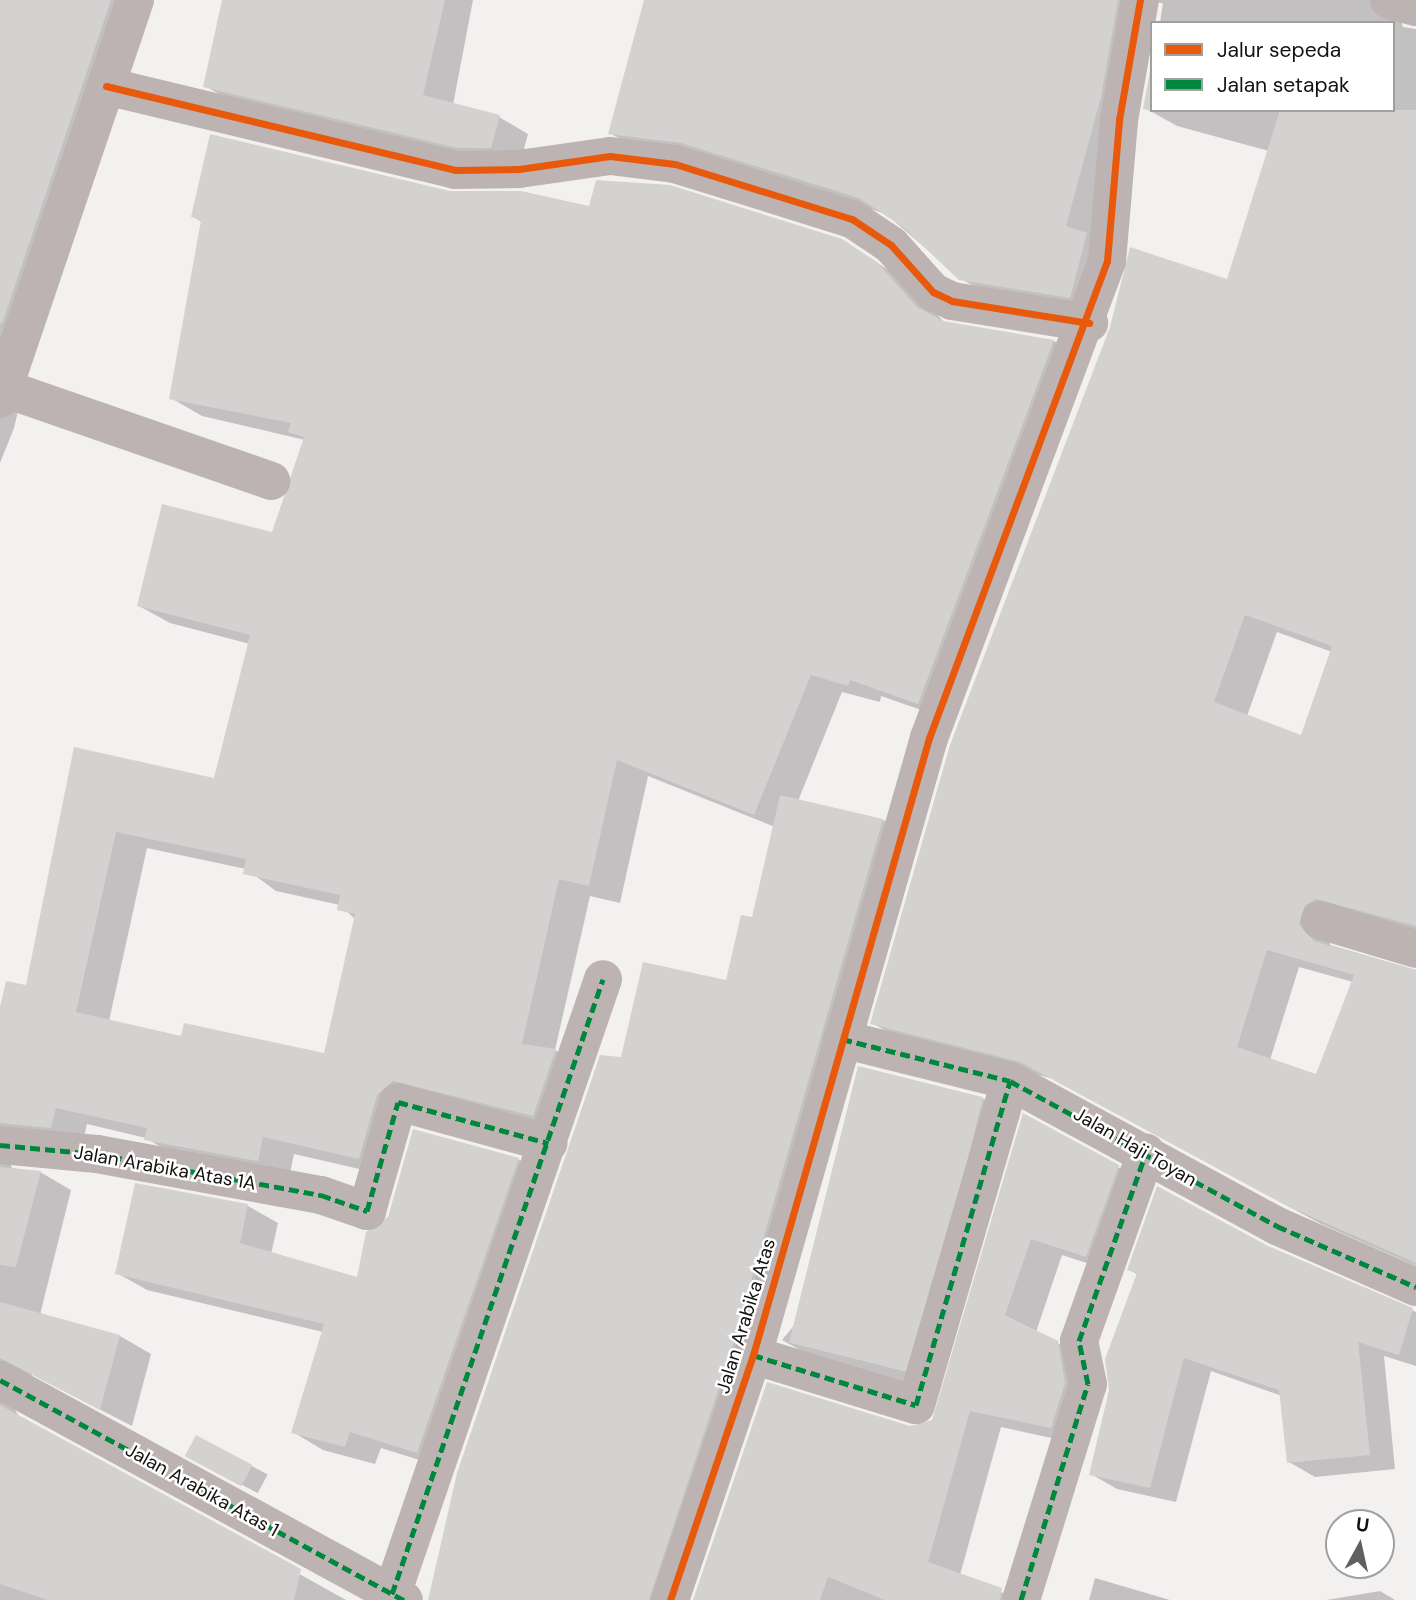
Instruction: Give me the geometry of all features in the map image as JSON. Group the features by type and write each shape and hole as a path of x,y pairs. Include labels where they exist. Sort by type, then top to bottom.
{"street":[{"path":"135,0 2,394 271,481"},
{"name":"Jalan Arabika Atas","path":"670,1600 752,1355 933,726 1089,323 1107,261 1119,120 1140,0"},
{"path":"1390,0 1416,8"},
{"path":"106,86 455,170 519,169 610,156 675,164 852,219 891,245 933,292 952,301 1089,323"},
{"path":"1320,920 1416,949"},
{"path":"398,1597 603,979"},
{"name":"Jalan Haji Toyan","path":"842,1039 1010,1081 1277,1226 1416,1287"},
{"path":"752,1355 916,1405 1010,1081"},
{"name":"Jalan Arabika Atas 1A","path":"0,1145 97,1154 328,1200 366,1211 398,1102 548,1143"},
{"path":"1021,1600 1088,1384 1079,1341 1146,1153"},
{"name":"Jalan Arabika Atas 1","path":"0,1380 398,1597"}],"building":[{"path":"0,0 111,0 2,324 0,323"},
{"path":"222,0 445,0 423,95 500,115 491,148 457,148 203,87"},
{"path":"644,0 1118,0 1101,97 1066,226 1087,233 1070,298 959,280 903,227 859,198 681,143 608,134"},
{"path":"1150,71 1150,111 1143,109"},
{"path":"1416,110 1416,926 1316,899 1305,905 1299,924 1314,941 1416,970 1416,1263 1287,1206 1020,1062 870,1024 950,745 1110,327 1130,247 1227,279 1279,112","holes":["1245,615 1332,646 1301,735 1214,702","1267,950 1354,975 1316,1074 1237,1047"]},
{"path":"210,134 450,191 521,191 589,206 596,180 670,185 842,239 877,262 917,307 943,321 1054,340 918,704 850,680 848,686 811,675 754,815 617,760 589,886 559,879 522,1044 556,1049 533,1116 393,1081 377,1095 359,1159 263,1137 258,1161 144,1140 147,1128 56,1108 51,1128 0,1123 0,1007 6,981 26,985 74,747 214,778 250,635 137,606 162,504 272,532 304,437 288,432 291,423 169,399 201,220 191,217","holes":["116,832 246,859 243,874 340,895 337,910 355,914 324,1053 184,1023 181,1036 76,1012"]},
{"path":"780,795 883,819 732,1348 649,1600 428,1600 457,1473 600,1055 621,1057 643,962 726,980 741,915 752,917"},
{"path":"858,1066 983,1097 914,1374 789,1343"},
{"path":"1023,1113 1119,1165 1086,1257 1031,1239 1005,1315 1058,1341 1065,1383 1051,1428 970,1411 928,1562 1002,1588 1000,1600 885,1600 828,1577 820,1600 693,1600 767,1382 910,1426 932,1420"},
{"path":"413,1129 519,1158 417,1453 350,1432 345,1447 291,1433 324,1324 115,1274 135,1183 248,1204 240,1243 357,1277 366,1232 388,1217"},
{"path":"0,1167 41,1171 16,1267 0,1265"},
{"path":"1157,1186 1268,1246 1413,1308 1399,1355 1358,1342 1370,1455 1287,1463 1279,1390 1184,1358 1150,1488 1089,1475 1109,1390 1105,1359 1137,1273 1127,1270"},
{"path":"0,1302 120,1335 100,1410 0,1358"},
{"path":"0,1405 301,1569 294,1600 48,1600 0,1584"},
{"path":"196,1435 253,1465 241,1486 185,1456"}],"marked path":[{"path":"392,1594 603,979"},
{"path":"842,1039 1010,1081 1277,1226 1416,1287"},
{"path":"753,1355 916,1405 1010,1081"},
{"path":"0,1145 97,1154 321,1195 367,1211 398,1102 548,1143"},
{"path":"1021,1600 1088,1384 1079,1341 1146,1153"},
{"path":"0,1380 404,1600"}],"cycle path":[{"path":"670,1600 753,1355 929,738 1107,261 1119,120 1140,0"},
{"path":"106,86 455,170 519,169 610,156 675,164 852,219 891,245 933,292 952,301 1089,323"}]}
